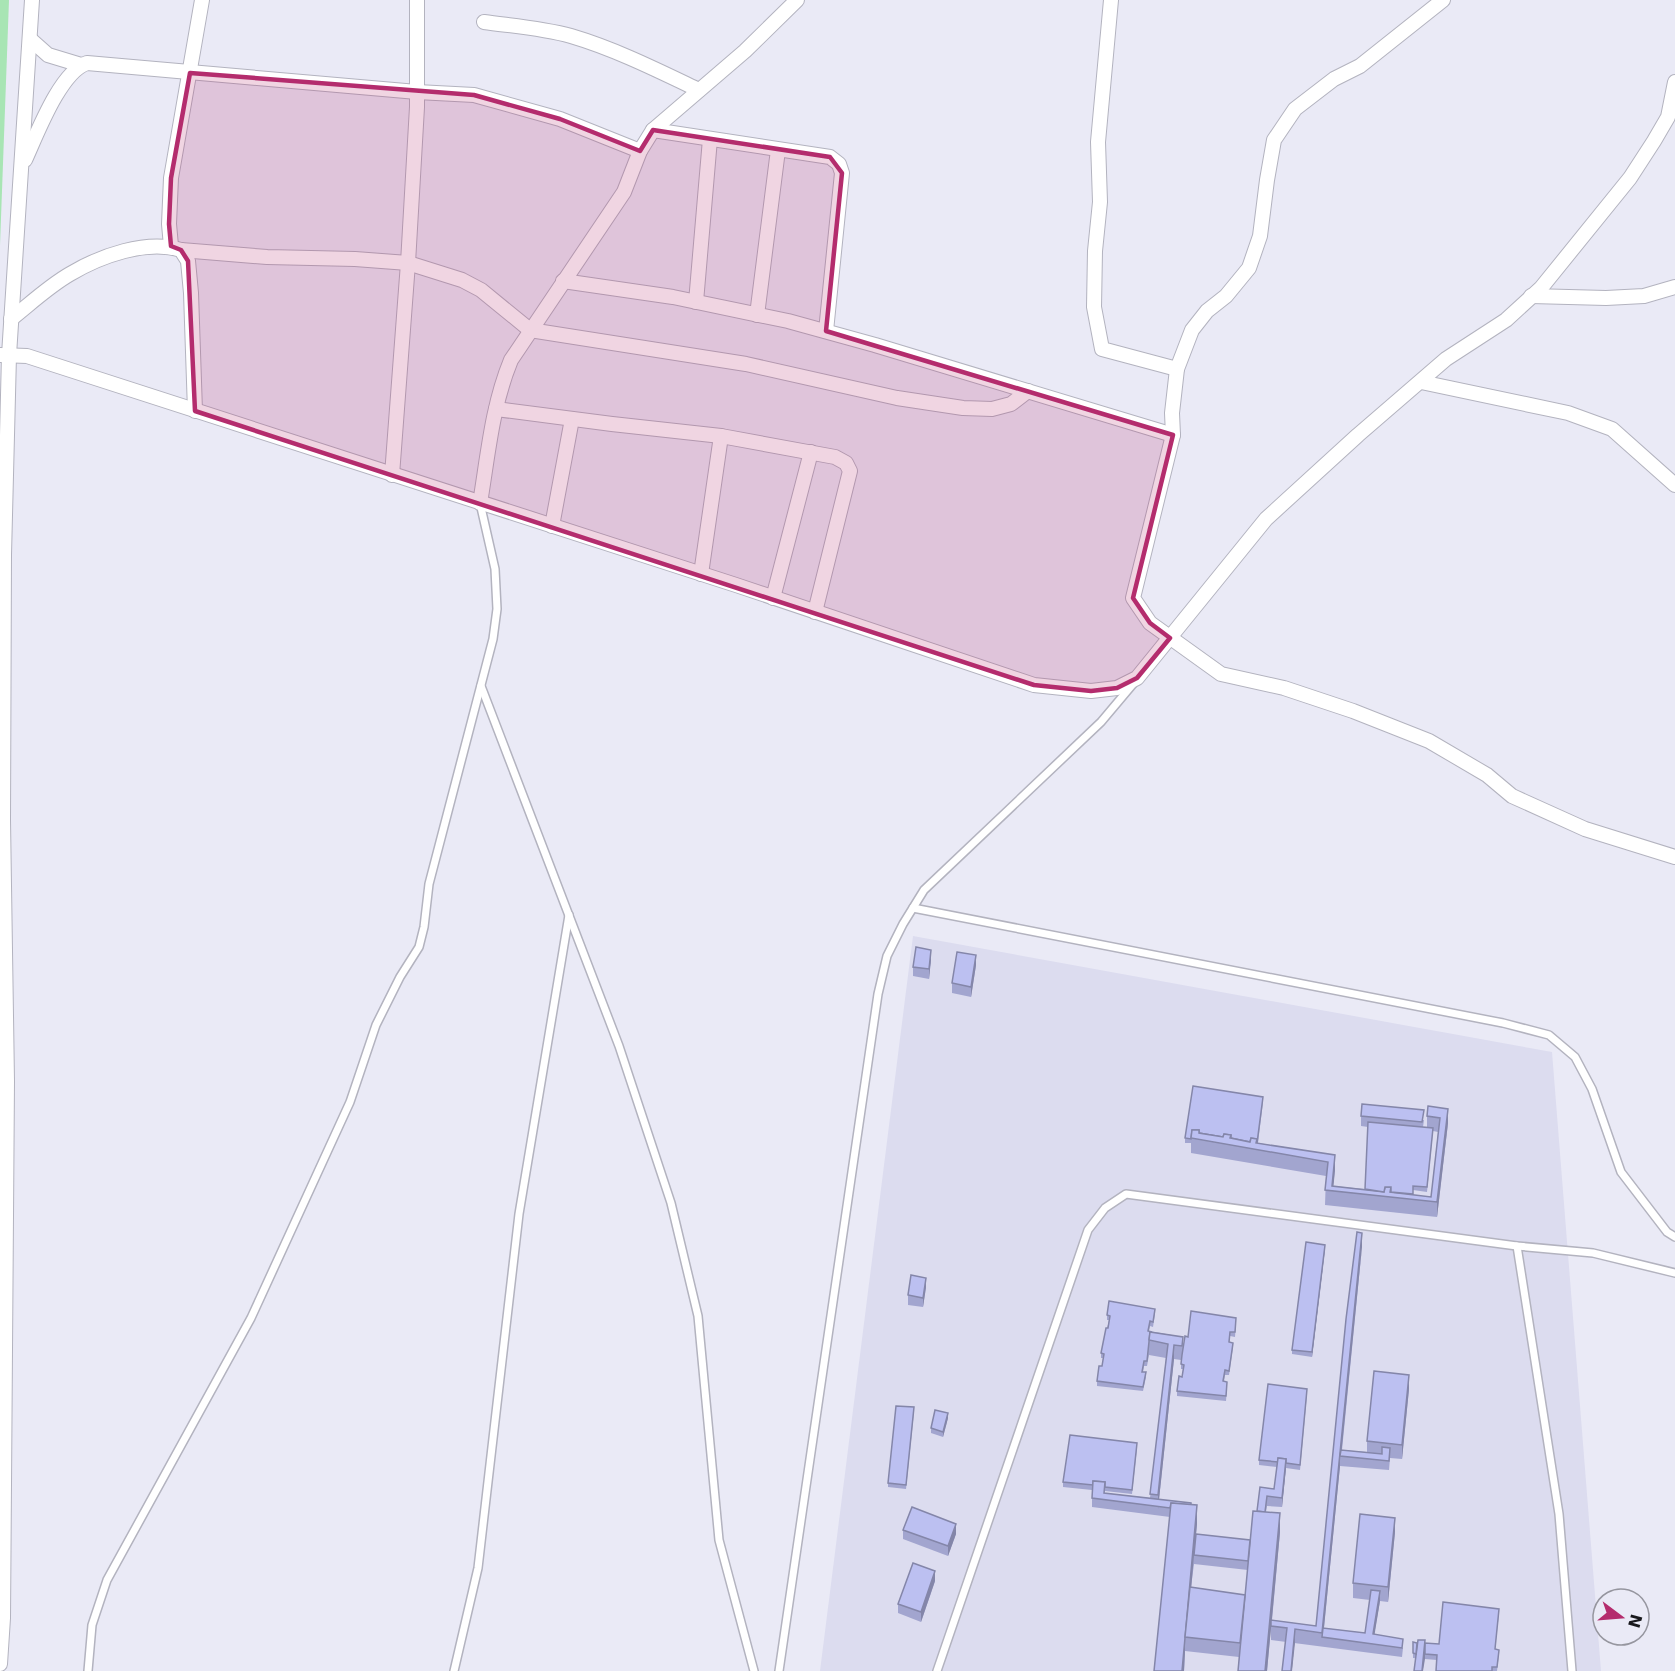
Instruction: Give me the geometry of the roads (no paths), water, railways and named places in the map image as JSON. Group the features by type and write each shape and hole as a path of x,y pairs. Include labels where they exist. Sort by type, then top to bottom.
{"street":[{"path":"1,1655 4,355 11,319 32,0"},
{"path":"195,411 188,261 176,248 169,224 171,178 202,0"},
{"path":"392,475 408,263 417,92 417,0"},
{"path":"480,503 492,425 502,382 511,360 624,192 640,151 653,130 745,51 797,0"},
{"path":"1111,0 1098,142 1100,202 1095,251 1094,307 1102,349 1178,369"},
{"path":"1443,0 1360,66 1334,79 1295,109 1274,140 1260,236 1249,268 1226,296 1207,311 1192,330 1178,369 1172,413 1173,435 1133,598 1150,623 1221,674 1284,688 1353,711 1430,741 1487,775 1512,796 1585,829 1675,857"},
{"path":"484,22 535,28 571,36 645,64 699,90"},
{"path":"30,39 48,55 81,65"},
{"path":"21,167 55,96 73,71 87,63 474,95 560,119 640,151"},
{"path":"4,355 27,356 701,574 1034,685 1091,691 1116,688 1137,678 1266,519 1446,359 1506,320 1540,288 1630,178 1668,117 1675,82"},
{"path":"653,130 830,158 839,164 842,172 826,331"},
{"path":"696,302 710,139"},
{"path":"757,315 778,150"},
{"path":"11,319 70,274 102,258 140,248 155,246 267,257 355,259 408,263 462,280 481,290 530,330 746,364 897,398 963,408 992,409 1011,404 1028,391"},
{"path":"563,281 696,302 788,321 1173,435"},
{"path":"1531,296 1606,298 1644,296 1675,287"},
{"path":"1420,382 1568,413 1612,429 1675,485"},
{"path":"496,409 721,436 835,457 846,463 850,471 814,612"},
{"path":"552,526 572,419"},
{"path":"701,574 721,436"},
{"path":"773,598 811,452"}],"lane":[{"path":"88,1671 92,1625 107,1580 251,1318 350,1102 376,1025 400,977 419,947 429,884 493,639 497,609 495,569 480,503"},
{"path":"779,1671 878,994 887,956 924,890 1101,722 1137,678"},
{"path":"481,686 619,1046 671,1203 698,1316 719,1540 754,1671"},
{"path":"913,908 1503,1023 1549,1035 1575,1057 1592,1089 1621,1172 1667,1232 1675,1238"},
{"path":"454,1671 478,1568 519,1214 569,913"},
{"path":"937,1671 1088,1230 1105,1208 1126,1194 1517,1246 1593,1252 1675,1273"},
{"path":"1517,1246 1559,1514 1572,1671"}]}
